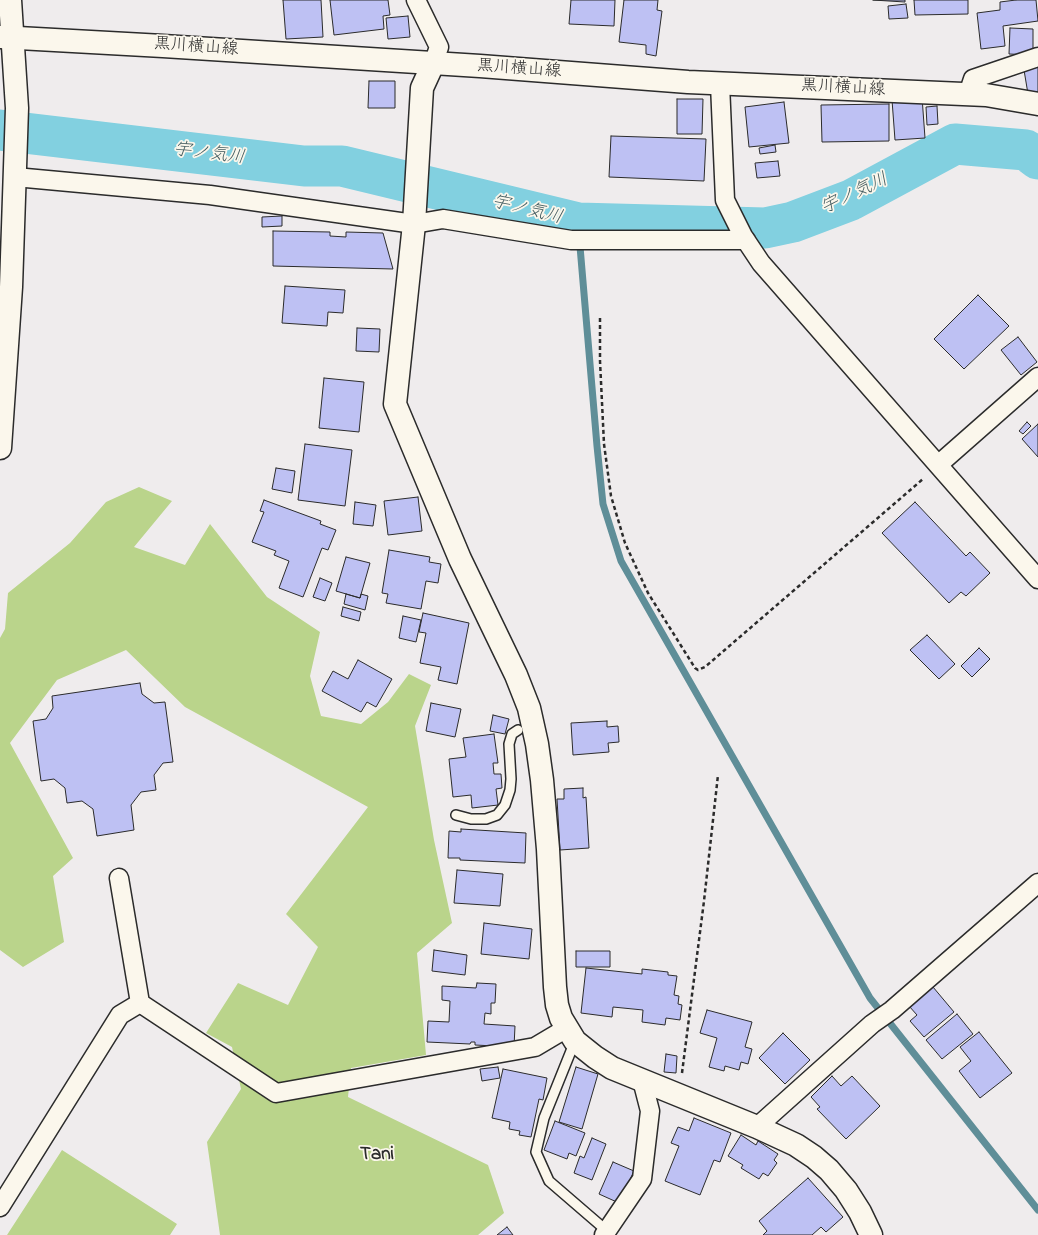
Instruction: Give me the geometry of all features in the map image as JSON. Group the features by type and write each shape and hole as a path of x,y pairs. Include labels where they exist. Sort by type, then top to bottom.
{"street":[{"path":"0,448 11,287 17,108 6,37 10,0"},
{"path":"416,0 439,46 422,88 414,224 395,404 460,559 516,675 529,708 537,744 542,780 548,849 555,987 557,1005 561,1018 571,1035 595,1058 612,1068 757,1126 796,1144 829,1170 846,1190 860,1212 871,1235"},
{"name":"黒川横山線","path":"6,37 163,46 720,84 986,95 1038,104"},
{"path":"968,94 973,79 1038,57"},
{"path":"720,84 725,200 745,238 761,263 1038,579"},
{"path":"15,177 210,195 414,224 443,219 579,240 745,238"},
{"path":"938,465 1038,377"},
{"path":"119,878 140,1003 276,1094 535,1048 571,1035"},
{"path":"757,1126 872,1024 892,1010 1038,884"},
{"path":"0,1207 120,1015 140,1003"},
{"path":"605,1233 642,1179 650,1111 642,1080"}],"lane":[{"path":"456,815 471,819 486,819 497,815 505,805 510,790 511,779 509,744 512,734 518,730"},
{"path":"571,1035 544,1118 536,1152 549,1181 605,1233"}],"path":[{"path":"600,318 600,361 604,444 610,496 625,544 648,592 695,668 698,670 705,667 938,465"},
{"path":"679,1095 704,902 718,775"}],"green space":[{"path":"139,487 172,501 134,547 185,565 210,524 267,597 320,632 310,676 321,716 361,724 388,702 409,674 431,685 415,726 434,840 452,923 417,953 426,1055 351,1068 348,1097 488,1165 504,1213 478,1235 220,1235 207,1142 241,1089 232,1047 206,1033 238,983 288,1005 318,947 286,914 368,807 185,707 126,650 57,680 10,743 73,858 53,876 64,942 23,967 0,950 0,638 5,629 8,593 70,543 106,502"},
{"path":"62,1150 177,1224 170,1235 7,1235"}],"building":[{"path":"283,0 321,0 323,37 286,39"},
{"path":"330,0 388,0 390,15 383,16 384,29 334,35"},
{"path":"571,0 615,0 614,26 569,24"},
{"path":"624,0 658,0 657,10 662,11 656,56 646,54 646,45 619,42"},
{"path":"873,0 905,0 905,2"},
{"path":"914,0 968,0 968,14 915,15"},
{"path":"1036,0 1038,21 1003,26 1005,46 981,49 977,13 1000,10 1000,2"},
{"path":"906,4 908,18 889,19 888,6"},
{"path":"408,16 410,37 388,39 386,18"},
{"path":"1010,28 1033,29 1033,55 1009,54"},
{"path":"1038,62 1038,93 1028,94 1023,64"},
{"path":"369,81 395,81 395,108 368,108"},
{"path":"922,97 925,138 895,140 892,100"},
{"path":"677,99 703,99 702,134 677,134"},
{"path":"784,102 789,143 749,147 745,107"},
{"path":"889,104 889,141 822,142 821,105"},
{"path":"937,106 938,124 927,125 926,107"},
{"path":"611,136 706,139 704,181 609,177"},
{"path":"775,145 776,152 760,154 759,148"},
{"path":"778,161 780,176 757,178 755,163"},
{"path":"282,216 282,226 262,227 262,217"},
{"path":"273,231 330,232 330,236 346,237 346,232 383,233 393,269 273,266"},
{"path":"285,286 345,290 343,313 328,312 327,326 282,323"},
{"path":"978,295 1009,326 964,369 934,339"},
{"path":"357,328 380,329 379,352 356,351"},
{"path":"1018,337 1037,362 1021,375 1001,350"},
{"path":"324,378 364,382 359,432 319,428"},
{"path":"1027,422 1031,426 1023,434 1019,431"},
{"path":"1038,424 1038,457 1022,439"},
{"path":"305,444 352,450 345,506 298,500"},
{"path":"276,468 295,471 292,493 272,489"},
{"path":"418,497 422,531 388,535 384,501"},
{"path":"264,500 321,521 320,524 336,530 328,550 322,548 303,597 279,588 289,561 274,555 276,551 252,542 264,512 260,511"},
{"path":"355,502 376,505 373,526 353,524"},
{"path":"915,502 966,556 970,552 990,573 966,596 961,592 949,603 882,533"},
{"path":"389,550 430,557 429,562 441,564 438,583 426,581 421,609 386,603 388,594 382,593"},
{"path":"346,557 370,563 360,598 336,591"},
{"path":"320,578 332,583 325,601 313,597"},
{"path":"346,594 360,598 361,594 368,596 365,610 344,604"},
{"path":"343,607 361,612 359,621 341,616"},
{"path":"423,613 469,623 457,684 438,680 441,667 420,663 426,633 419,632"},
{"path":"403,616 421,620 416,642 399,638"},
{"path":"927,635 955,664 939,679 910,650"},
{"path":"979,648 990,659 972,677 961,666"},
{"path":"358,660 392,679 376,707 367,702 361,712 322,691 333,671 348,679"},
{"path":"140,683 142,694 154,703 165,702 173,762 163,763 154,775 156,790 141,792 131,805 134,830 97,836 93,809 82,801 67,803 65,788 54,779 41,781 33,721 46,719 53,708 52,696"},
{"path":"431,703 461,709 455,737 426,731"},
{"path":"493,715 509,719 505,734 490,731"},
{"path":"607,721 607,727 618,726 619,742 608,743 609,752 573,755 571,723"},
{"path":"494,734 498,763 493,763 494,774 501,774 502,788 496,789 498,805 472,808 471,795 453,797 449,759 466,757 463,738"},
{"path":"583,788 583,798 586,797 589,848 560,850 557,799 564,799 564,789"},
{"path":"461,829 526,833 525,863 460,860 460,858 448,858 449,831 461,832"},
{"path":"457,870 503,874 500,906 454,903"},
{"path":"484,923 532,929 529,959 481,954"},
{"path":"434,950 467,955 465,975 432,971"},
{"path":"576,951 610,951 610,967 576,967"},
{"path":"586,968 642,974 642,969 668,972 668,975 677,976 674,995 679,996 678,1004 682,1005 680,1020 666,1018 665,1025 642,1022 643,1010 613,1007 612,1017 581,1013"},
{"path":"477,983 496,984 495,1003 491,1003 491,1014 485,1013 484,1024 515,1026 514,1047 475,1045 475,1042 471,1042 470,1044 427,1042 428,1021 449,1022 450,1001 442,1000 442,986 476,988"},
{"path":"933,987 954,1012 924,1037 910,1021 917,1015 909,1006"},
{"path":"707,1010 752,1022 745,1047 752,1049 748,1064 741,1062 739,1070 725,1066 724,1071 709,1067 717,1038 700,1033"},
{"path":"957,1014 973,1034 942,1059 926,1040"},
{"path":"979,1032 1012,1073 980,1098 959,1071 971,1061 960,1047"},
{"path":"783,1033 810,1060 785,1084 759,1058"},
{"path":"666,1054 677,1056 676,1073 664,1072"},
{"path":"498,1067 500,1078 482,1081 480,1069"},
{"path":"576,1067 598,1074 582,1129 559,1122"},
{"path":"503,1069 547,1078 543,1100 539,1099 531,1137 519,1135 520,1131 509,1129 510,1122 492,1118"},
{"path":"832,1076 841,1086 852,1076 880,1106 846,1139 817,1109 820,1107 811,1097"},
{"path":"694,1118 731,1133 720,1162 714,1160 700,1195 665,1181 679,1146 671,1143 678,1127 689,1131"},
{"path":"555,1121 585,1133 576,1156 569,1153 567,1159 544,1150"},
{"path":"741,1135 756,1145 758,1141 778,1154 774,1160 777,1163 768,1176 763,1173 759,1179 741,1168 743,1165 728,1156"},
{"path":"592,1138 606,1144 592,1180 574,1173 580,1156 584,1158"},
{"path":"613,1162 634,1171 619,1203 599,1194"},
{"path":"808,1178 843,1217 826,1232 821,1227 812,1235 763,1235 767,1231 759,1221"},
{"path":"507,1227 513,1235 497,1235"}],"waterway":[{"name":"宇ノ気川","path":"0,130 304,166 342,166 578,223 765,228 793,222 851,200 955,144 1026,150 1038,159"},
{"path":"578,223 603,504 621,561 870,998 1038,1210"}],"district":[{"name":"Tani","path":"377,1156"}]}
